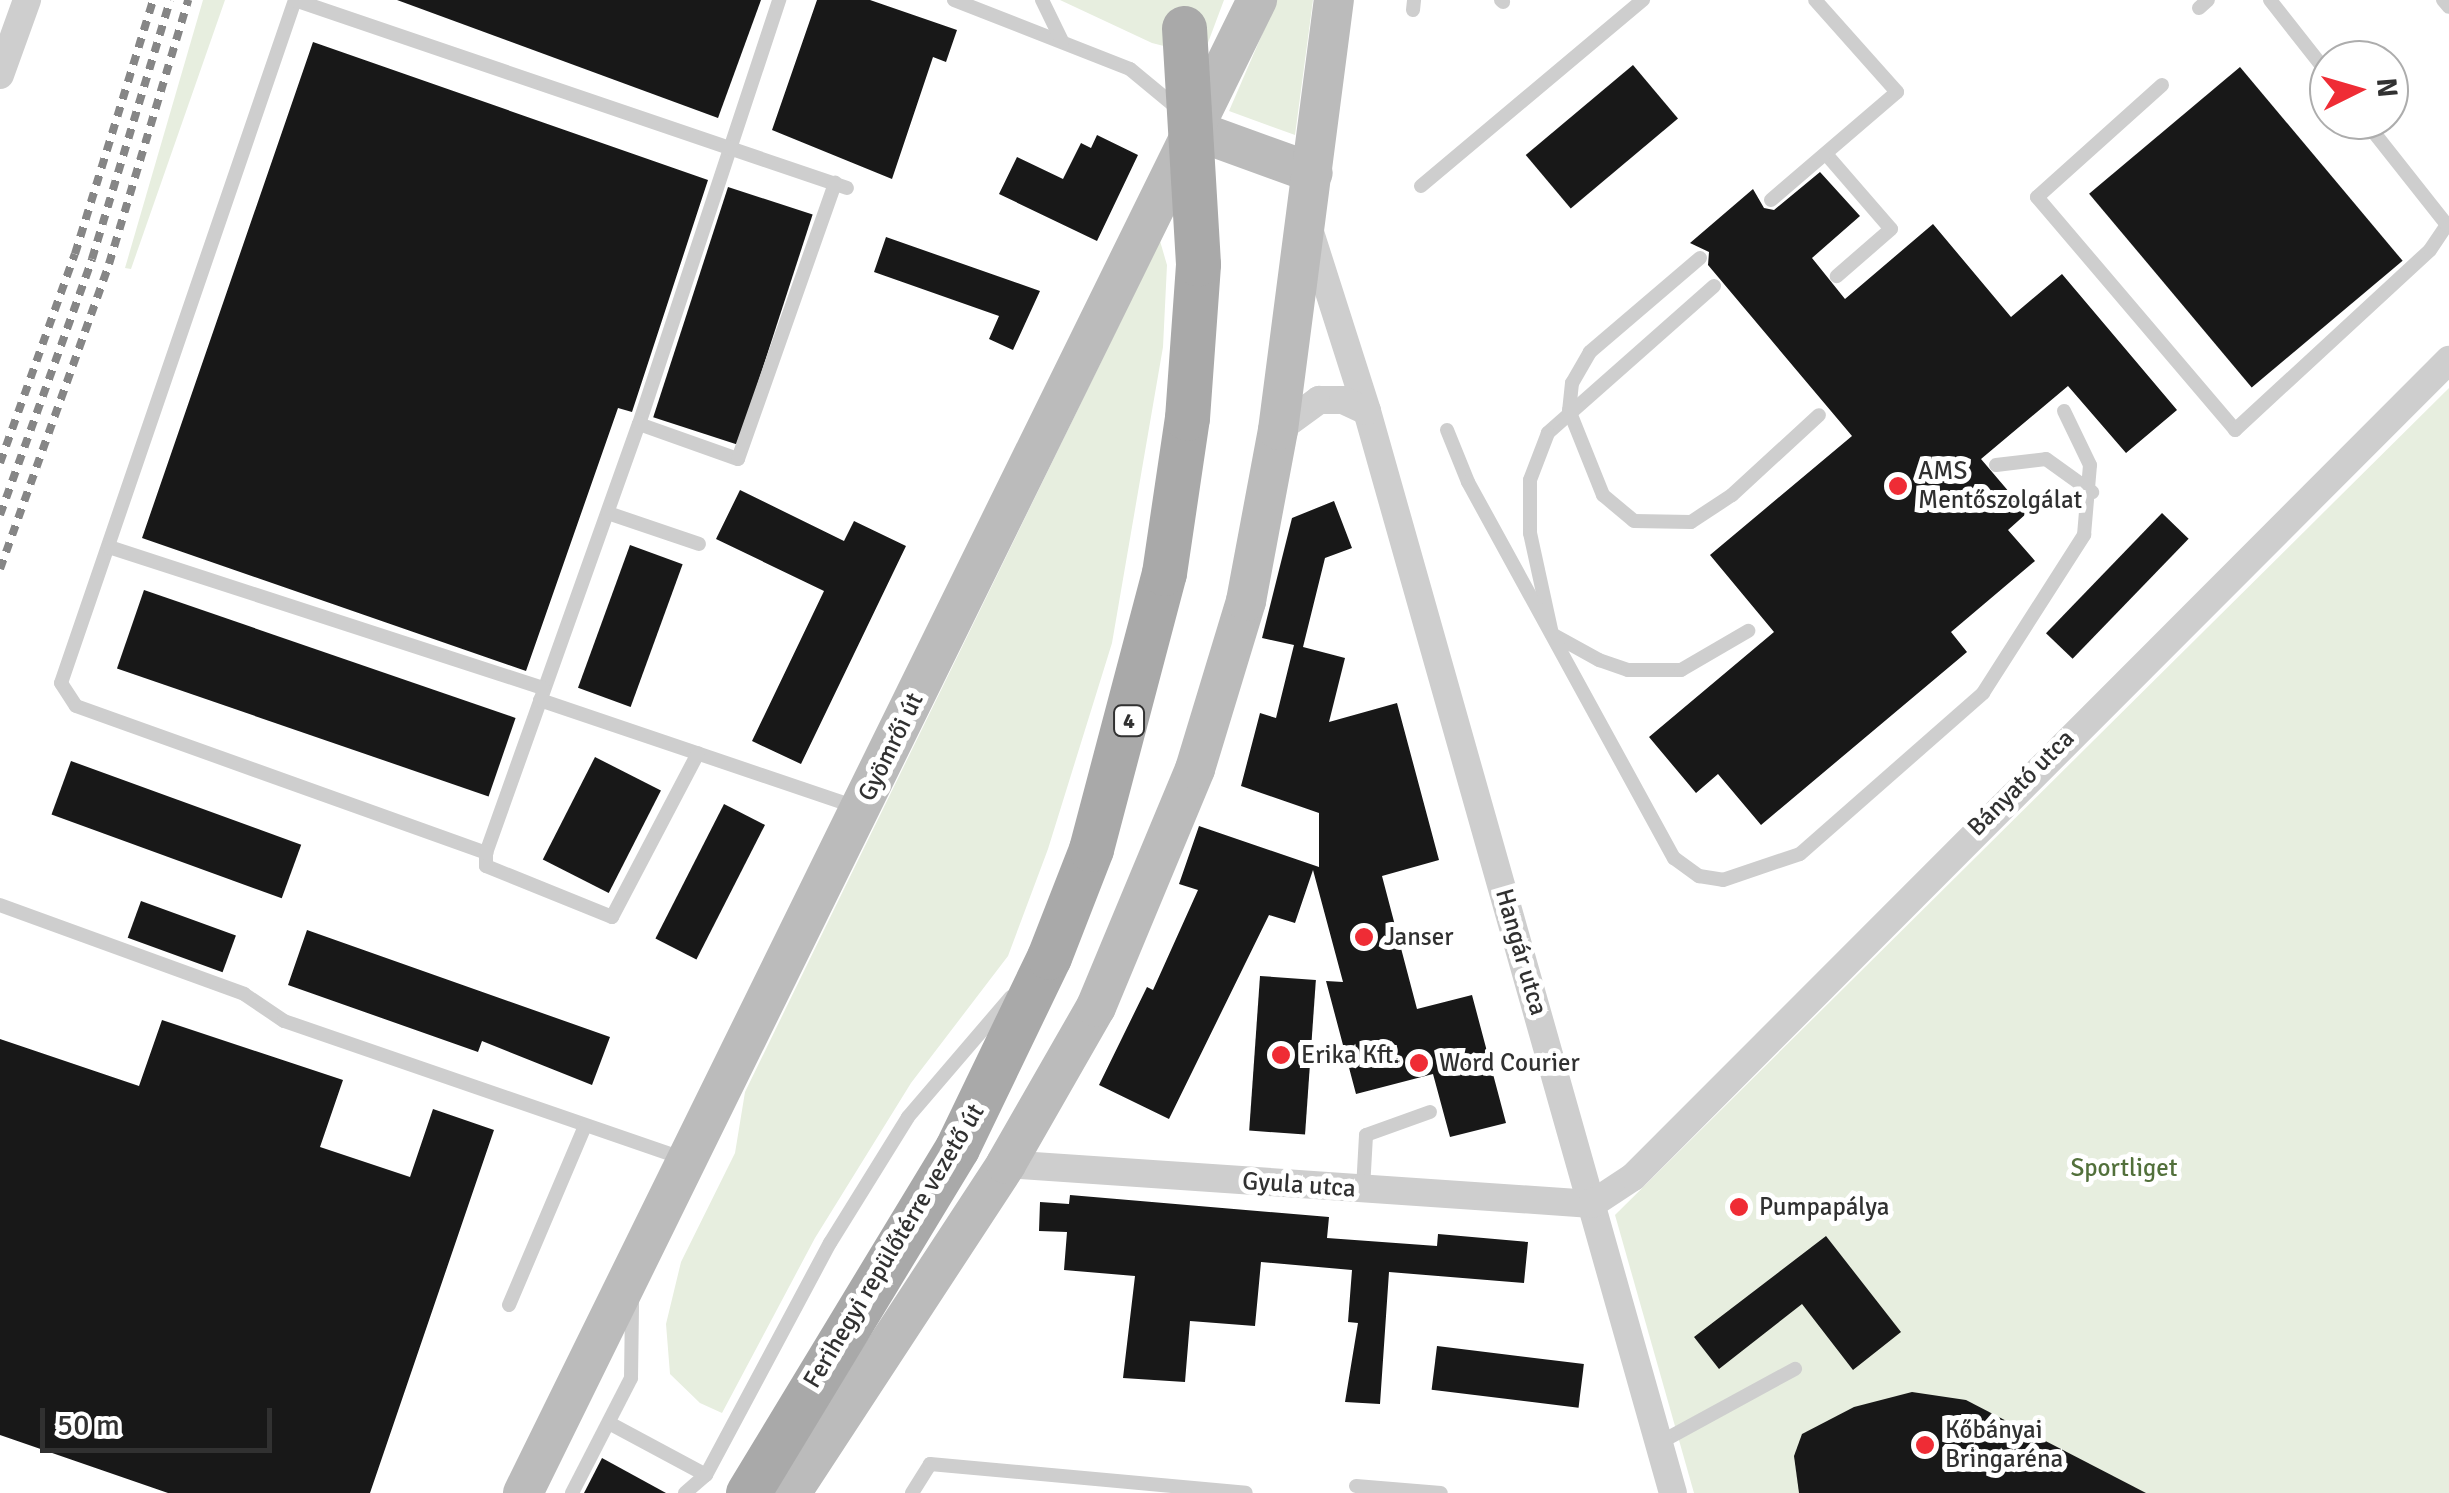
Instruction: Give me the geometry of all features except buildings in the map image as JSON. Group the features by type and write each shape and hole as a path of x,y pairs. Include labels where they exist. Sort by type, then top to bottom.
{"main road":[{"name":"Ferihegyi repülőtérre vezető út","path":"748,1493 957,1148 1049,957 1091,849 1164,573 1187,418 1198,264 1182,14"}],"street":[{"path":"0,75 27,0"},
{"name":"Gyömrői út","path":"523,1493 1197,131 1258,0"},
{"path":"792,1493 1006,1164 1131,935 1195,769 1246,601 1278,430 1334,0"},
{"path":"1197,131 1313,172"},
{"name":"Hangár utca","path":"1306,220 1367,411 1674,1493"},
{"name":"Bányató utca","path":"1592,1204 1633,1176 2449,360"},
{"path":"1278,430 1319,400 1342,400 1367,411"},
{"name":"Gyula utca","path":"1006,1164 1592,1204"}],"lane":[{"path":"486,853 76,706 60,684 295,0 841,186 738,459 639,424"},
{"path":"698,753 612,917 486,866 486,853 639,424 779,0"},
{"path":"954,0 1062,41 1158,88 1197,131"},
{"path":"1042,0 1062,41"},
{"path":"1421,186 1643,0"},
{"path":"1771,200 1897,92 1815,0"},
{"path":"2270,0 2309,50"},
{"path":"2443,0 2449,6"},
{"path":"2162,85 2037,198 2236,430 2430,250 2446,225 2380,140"},
{"path":"1826,154 1891,229 1837,276"},
{"path":"1700,258 1590,352 1572,382 1569,410 1603,496 1634,521 1673,526 1712,511 1819,416"},
{"path":"1552,634 1528,506 1536,456 1569,410 1714,286"},
{"path":"1447,430 1476,497 1674,858 1699,876 1746,876 1800,854 1983,693 2084,535 2092,492 2090,465 2064,411"},
{"path":"1996,464 2046,460 2092,492"},
{"path":"608,512 699,544"},
{"path":"109,547 542,694 860,808"},
{"path":"1552,634 1599,660 1661,674 1703,660 1748,631"},
{"path":"0,905 244,994 284,1021 686,1159"},
{"path":"685,1493 706,1474 830,1243 908,1117 957,1054 1049,957"},
{"path":"1364,1189 1366,1135 1430,1112"},
{"path":"509,1305 585,1126"},
{"path":"572,1493 631,1378 633,1266"},
{"path":"1659,1444 1795,1370"},
{"path":"609,1423 706,1474"},
{"path":"912,1493 930,1464 1246,1493"},
{"path":"1356,1486 1441,1493"}],"green space":[{"path":"203,0 225,0 131,269 125,268"},
{"path":"1060,0 1224,0 1203,56 1152,43"},
{"path":"1277,0 1313,0 1295,135 1229,111"},
{"path":"1160,241 1167,265 1163,347 1112,643 1048,849 1008,956 911,1083 815,1238 722,1413 700,1403 670,1374 666,1324 681,1262 735,1153 745,1092"},
{"name":"Sportliget","path":"2449,388 2449,1493 1694,1493 1615,1215"}],"railway":[{"path":"0,463 75,254 153,0"},
{"path":"0,515 92,259 170,0"},
{"path":"0,569 109,264 188,0"}],"place":[{"name":"AMS Mentőszolgálat","path":"1898,486"},
{"name":"Janser","path":"1364,937"},
{"name":"Erika Kft.","path":"1281,1055"},
{"name":"Word Courier","path":"1419,1063"},
{"name":"Pumpapálya","path":"1739,1207"},
{"name":"Kőbányai Bringaréna","path":"1925,1445"}]}
